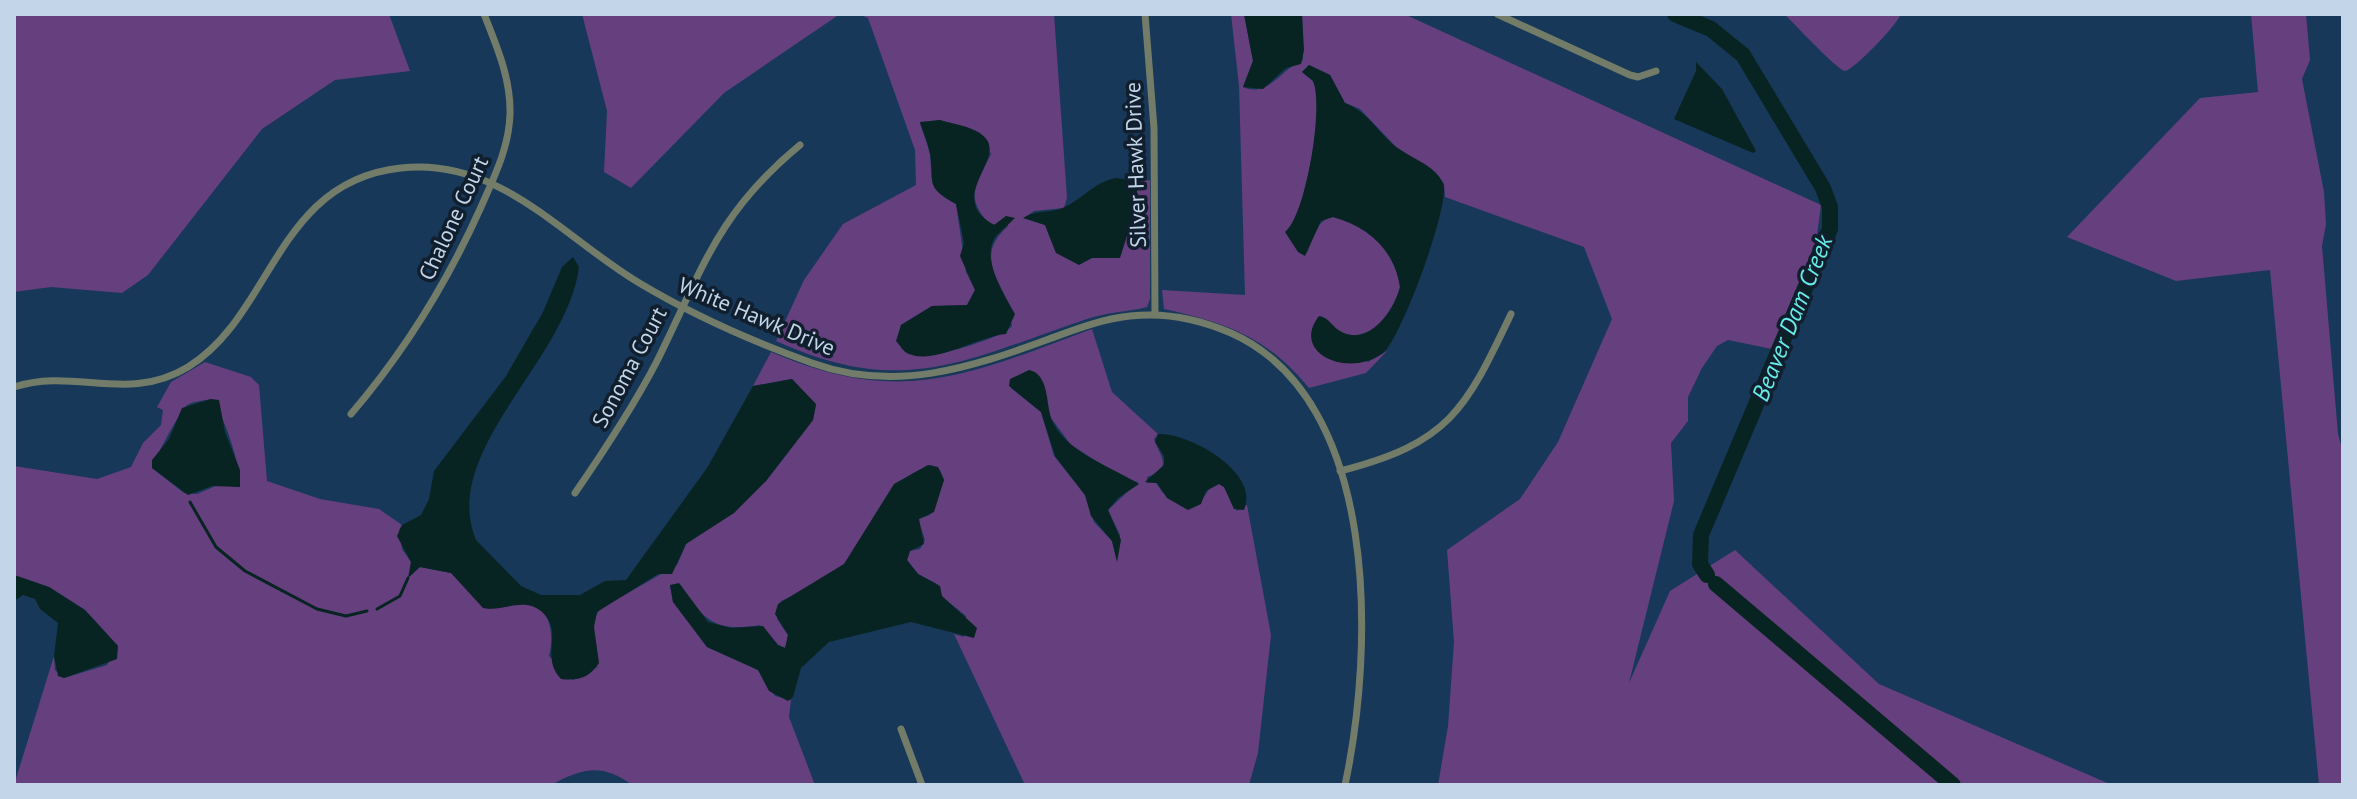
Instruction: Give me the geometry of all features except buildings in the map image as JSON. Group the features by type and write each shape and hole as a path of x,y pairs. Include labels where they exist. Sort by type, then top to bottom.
{"street":[{"name":"Chalone Court","path":"351,414 427,312 491,185 506,143 509,98 503,65 484,14"},
{"name":"Silver Hawk Drive","path":"1145,14 1154,128 1155,314"},
{"path":"1497,14 1630,75 1638,77 1656,71"},
{"name":"Sonoma Court","path":"575,493 624,420 703,260 728,219 758,183 800,145"},
{"name":"White Hawk Drive","path":"14,387 52,380 108,387 142,385 191,365 220,339 302,221 328,197 352,182 389,170 414,167 455,171 491,185 547,215 638,283 809,362 860,375 901,378 974,366 1109,319 1155,314 1216,327 1240,337 1273,359 1314,405 1329,436 1340,471 1355,552 1360,627 1356,718 1345,785"},
{"path":"1340,471 1401,453 1442,427 1478,384 1511,314"},
{"path":"901,729 922,785"}],"shaded area":[{"path":"14,14 389,14 410,71 335,80 262,129 148,275 122,293 51,287 14,292"},
{"path":"582,14 840,14 724,93 631,188 604,172 607,111"},
{"path":"858,14 1054,14 1067,198 1064,208 1034,211 1024,218 1045,225 1056,253 1119,258 1137,204 1137,181 1150,180 1150,299 1147,307 1094,317 1005,348 934,367 898,370 861,368 821,358 776,341 804,280 843,224 916,185 915,150 868,18","holes":["940,120 980,133 991,154 976,184 975,199 977,207 989,222 998,225 1006,216 1008,226 994,244 991,262 1008,303 1012,326 969,346 916,355 902,349 898,338 901,325 932,306 967,305 975,290 966,272 956,204 940,194 933,185 930,155 920,123"]},
{"path":"1231,14 1244,14 1253,61 1243,87 1260,89 1267,86 1303,60 1302,14 1404,14 1821,205 1816,242 1772,349 1728,340 1717,346 1688,397 1688,421 1671,443 1674,501 1629,683 1670,591 1735,550 1879,684 2112,785 1438,785 1448,726 1454,642 1447,550 1520,499 1558,442 1612,319 1584,247 1445,197 1444,184 1436,173 1396,147 1360,109 1345,103 1330,75 1309,65 1302,72 1313,81 1316,132 1294,225 1308,252 1316,230 1323,221 1333,217 1368,233 1386,251 1400,287 1393,305 1381,322 1356,335 1339,331 1320,316 1368,362 1387,351 1366,373 1309,388 1261,344 1207,320 1164,309 1162,290 1245,295 1239,86"},
{"path":"1244,14 1302,14 1304,50 1301,64 1286,68 1263,89 1243,87 1253,61"},
{"path":"1784,14 1901,14 1875,46 1845,71"},
{"path":"2251,14 2306,14 2310,60 2302,79 2324,192 2326,224 2322,246 2338,434 2343,453 2343,785 2319,785 2270,270 2176,281 2067,237 2200,98 2258,92"},
{"path":"1696,62 1722,89 1756,151 1753,153 1674,119 1696,71"},
{"path":"1309,65 1330,75 1345,103 1366,117 1395,146 1434,171 1443,183 1440,216 1423,271 1401,324 1383,353 1354,363 1327,358 1317,351 1312,341 1312,329 1319,316 1326,318 1340,331 1360,335 1370,331 1386,316 1400,287 1386,251 1368,234 1346,221 1333,217 1321,221 1305,256 1298,252 1285,232 1300,205 1315,136 1316,94 1313,81 1302,72"},
{"path":"940,120 977,131 989,143 989,153 975,189 975,202 980,214 994,225 1006,216 1015,218 996,236 991,255 995,276 1015,314 1006,334 944,353 920,356 907,353 896,341 901,325 932,306 967,305 975,290 960,256 964,243 956,204 935,188 930,153 920,122"},
{"path":"1116,178 1137,181 1137,204 1120,258 1092,258 1079,265 1056,253 1045,225 1023,218 1060,209 1100,184"},
{"path":"573,257 579,267 570,301 553,336 489,439 475,473 469,506 476,540 521,586 541,595 580,595 605,581 626,580 707,468 753,386 792,379 816,404 813,420 766,481 734,513 686,544 672,574 658,574 597,612 594,627 599,663 587,675 567,680 561,679 555,671 551,654 552,630 544,614 537,608 523,605 483,608 451,573 420,567 408,578 411,562 397,536 402,525 421,515 429,499 434,471 506,376 543,312 562,267"},
{"path":"1092,329 1112,392 1158,434 1154,439 1163,462 1160,470 1147,477 1147,483 1156,483 1163,493 1204,497 1211,486 1219,484 1224,487 1237,511 1247,505 1271,635 1258,753 1249,785 1025,785 954,634 964,637 966,616 941,596 937,584 918,574 907,560 910,551 920,549 925,540 918,519 930,515 944,480 940,470 931,465 913,473 889,495 857,549 845,563 814,585 781,601 777,619 788,635 786,648 778,645 760,625 732,627 713,622 697,608 681,585 670,585 673,602 707,647 758,670 775,696 791,700 789,717 815,785 632,785 611,773 592,770 551,785 14,785 54,656 55,670 64,678 107,665 118,646 85,610 49,587 14,575 14,466 97,479 131,467 143,443 161,425 163,410 157,407 171,382 205,362 251,377 259,385 267,481 320,499 379,509 402,525 399,530 402,549 411,562 410,576 420,567 451,573 488,609 527,604 542,610 551,632 549,656 573,680 597,667 593,621 600,609 677,565 686,544 766,481 813,420 816,405 792,379 753,386 771,352 817,369 859,378 897,381 934,379 1008,360","holes":["1041,379 1051,418 1071,445 1125,479 1138,482 1108,510 1120,535 1117,560 1112,541 1094,522 1085,495 1054,456 1041,412 1011,388","211,399 231,441 240,487 218,485 197,494 184,493 152,468 186,406"]},
{"path":"1029,370 1040,377 1046,390 1051,418 1066,440 1139,484 1118,498 1108,510 1121,540 1117,562 1112,541 1091,516 1085,495 1055,456 1041,412 1009,386 1010,379"},
{"path":"211,399 219,400 225,432 240,470 240,487 212,486 188,495 152,468 152,460 169,439 182,408"},
{"path":"1158,434 1186,440 1219,457 1242,482 1246,496 1244,510 1234,509 1224,487 1219,484 1206,491 1201,504 1188,510 1167,498 1157,483 1145,482 1164,465 1164,456 1155,442"},
{"path":"928,465 938,467 944,480 934,512 919,519 924,544 910,551 907,560 918,574 940,586 942,596 977,628 974,638 911,622 829,642 801,668 793,697 788,701 769,691 758,670 707,647 673,602 670,585 679,583 708,622 731,628 763,626 778,645 785,648 788,635 775,614 778,604 844,564 894,484"},
{"path":"14,575 49,587 85,610 118,646 117,659 64,678 58,676 54,656 58,623 40,609 35,599 23,595 14,601"}],"waterway":[{"name":"Beaver Dam Creek","path":"1675,14 1711,29 1743,55 1823,188 1830,207 1830,229 1701,535 1700,564 1707,575"},
{"path":"190,502 216,547 245,571 317,609 346,616 367,611"},
{"path":"377,609 400,596 408,578"},
{"name":"Beaver Dam Creek","path":"1716,584 1953,785"}]}
